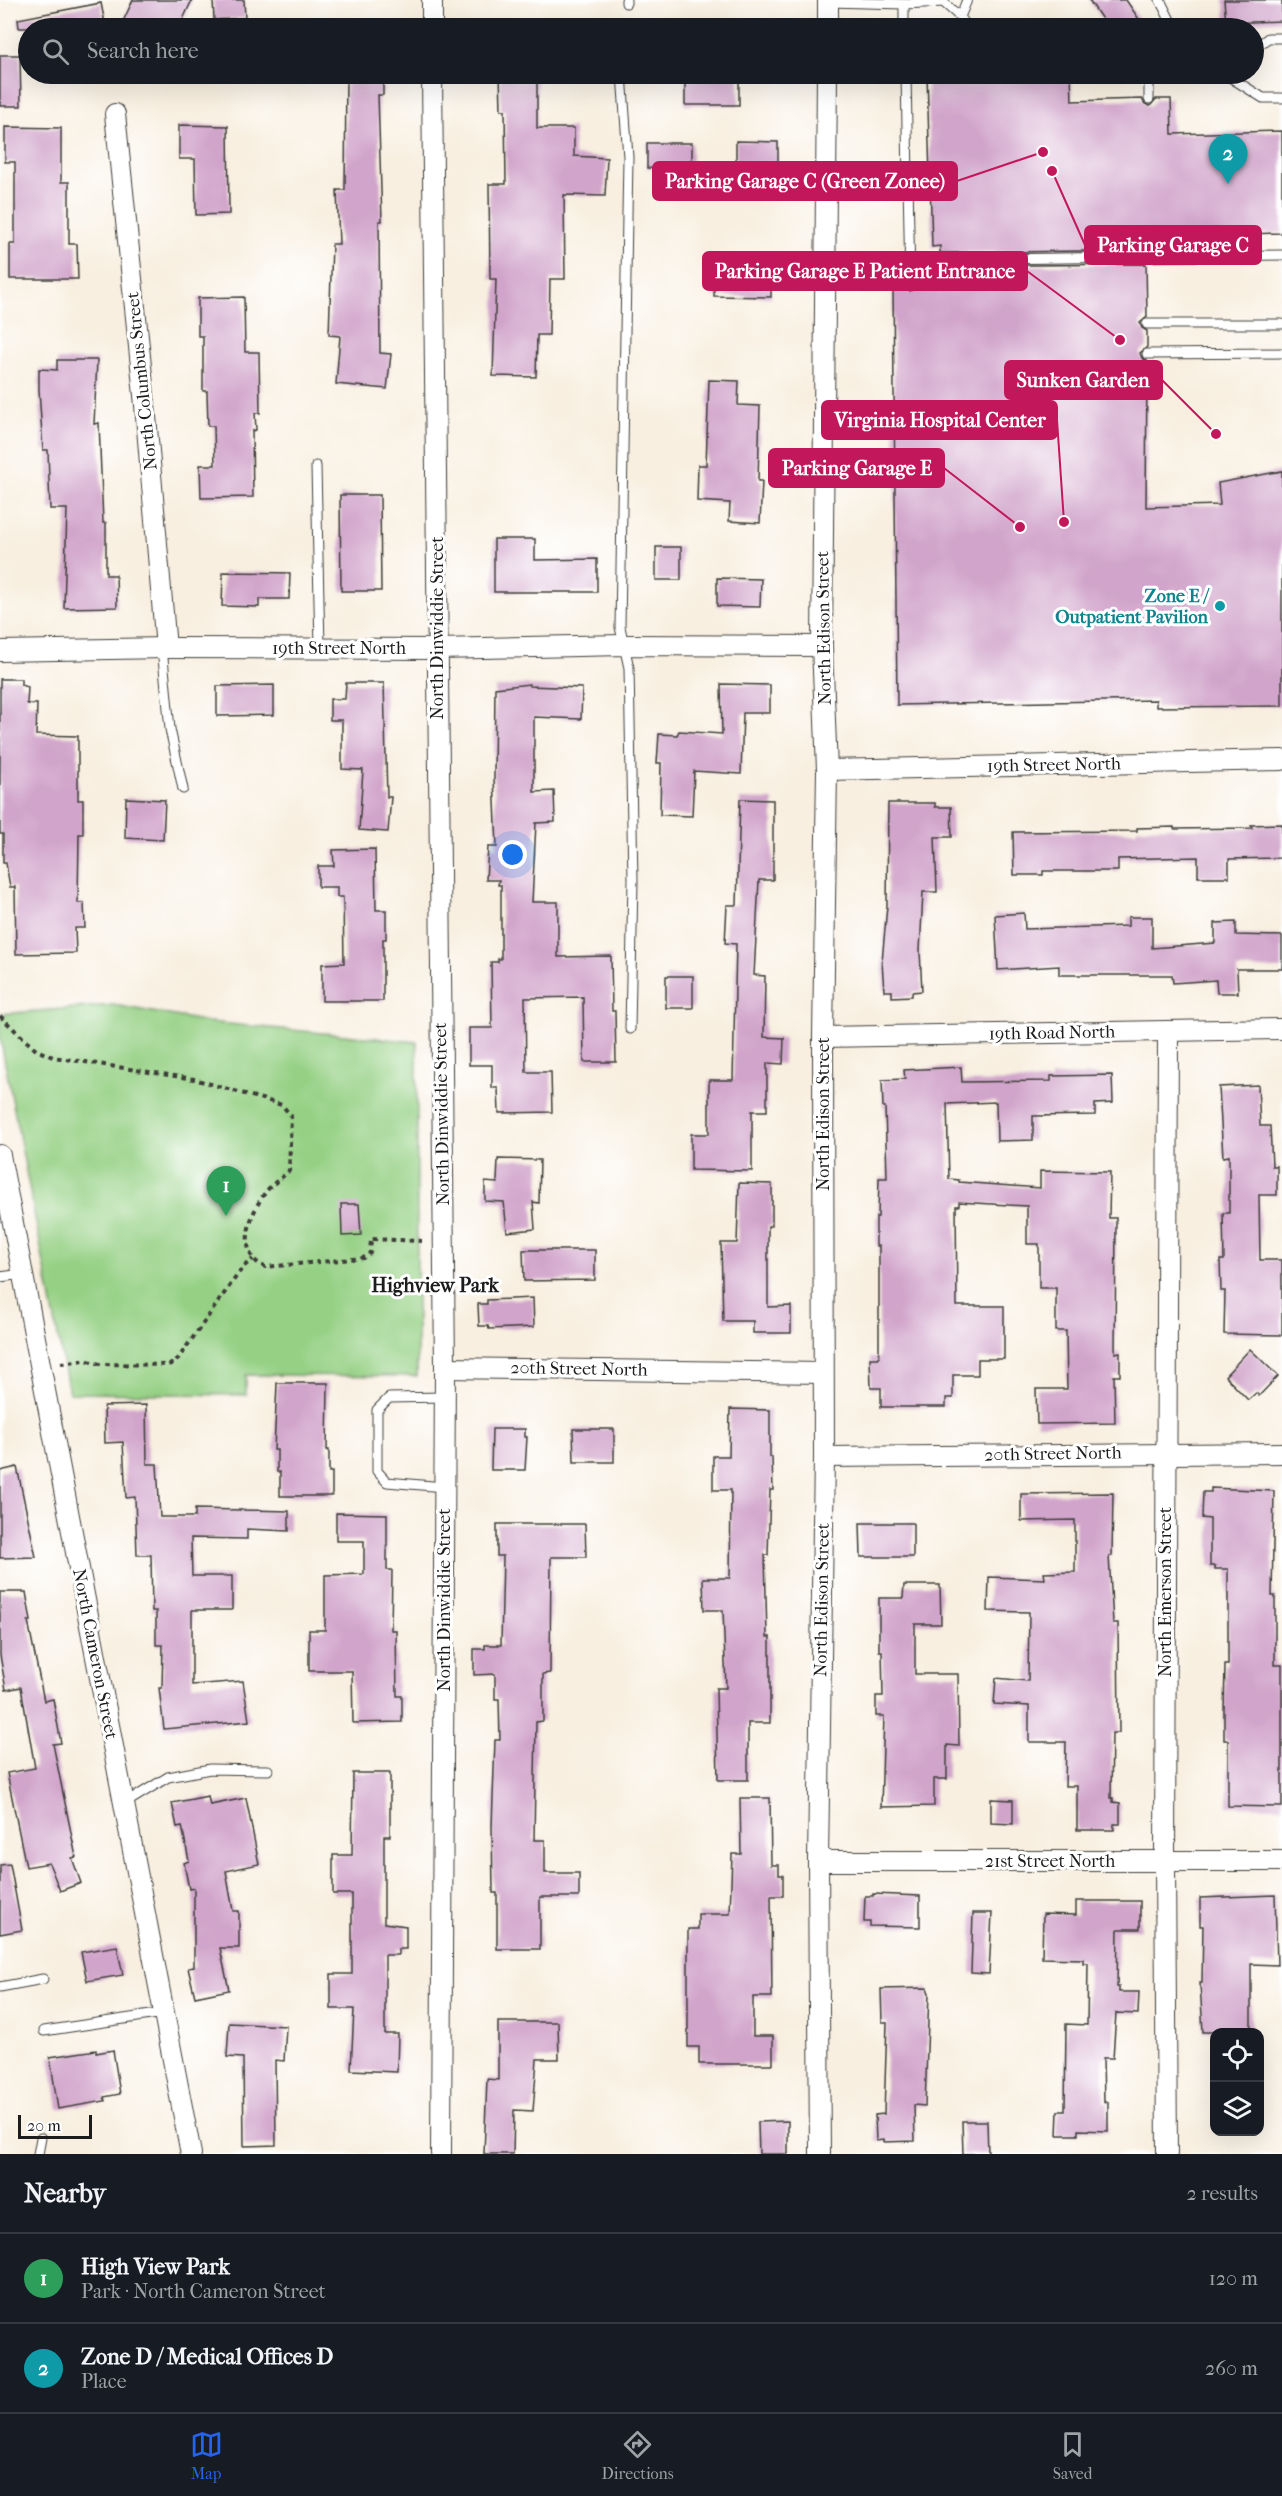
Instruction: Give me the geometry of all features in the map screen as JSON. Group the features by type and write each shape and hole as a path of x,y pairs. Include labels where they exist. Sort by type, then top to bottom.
{"street":[{"path":"432,0 432,18"},
{"path":"828,1 828,18"},
{"name":"North Dinwiddie Street","path":"432,84 445,1368 441,2154"},
{"name":"North Edison Street","path":"820,2154 818,1861 824,1457 822,1373 823,1036 827,770 822,646 827,84"},
{"name":"North Columbus Street","path":"115,114 145,405 164,648"},
{"name":"19th Street North","path":"0,651 164,648 437,649 623,645 822,646"},
{"name":"19th Street North","path":"827,770 1282,760"},
{"name":"19th Road North","path":"823,1036 1282,1029"},
{"name":"North Emerson Street","path":"1167,1030 1165,1861 1167,2154"},
{"name":"North Cameron Street","path":"0,1155 190,2154"},
{"name":"20th Street North","path":"445,1368 822,1373"},
{"name":"20th Street North","path":"824,1457 1282,1452"},
{"name":"21st Street North","path":"818,1861 1282,1862"}],"lane":[{"path":"828,1 904,4 943,2 960,17 967,0"},
{"path":"1160,0 1169,18"},
{"path":"904,4 904,18"},
{"path":"1264,41 1268,38 1282,38"},
{"path":"623,84 628,157 620,627 629,668 633,868 630,1029"},
{"path":"906,84 910,284"},
{"path":"1149,84 1149,99"},
{"path":"1241,84 1263,98 1282,98"},
{"path":"910,260 1282,255"},
{"path":"1147,324 1282,324"},
{"path":"1147,354 1282,353"},
{"path":"316,466 320,648"},
{"path":"164,648 170,729 183,789"},
{"path":"0,1276 23,1274"},
{"path":"444,1486 387,1482 377,1471 377,1410 389,1398 445,1397"},
{"path":"124,1804 168,1777 210,1769 268,1770"},
{"path":"0,1987 42,1979"},
{"path":"44,2031 164,2013"},
{"path":"38,2154 41,2138"}],"path":[{"path":"869,278 880,277 887,271 892,253"},
{"path":"0,1016 36,1050 53,1057 194,1079 282,1105 288,1110 291,1116 291,1167 287,1174 265,1193 257,1205 248,1239 249,1255 265,1267 363,1258 370,1253 371,1239 443,1242"},
{"path":"41,1368 75,1360 100,1364 168,1365 175,1363 243,1267 253,1259"}],"green space":[{"path":"114,1005 208,1022 417,1042 417,1376 246,1375 246,1395 69,1393 0,1037 0,1014"}],"building":[{"path":"133,0 192,0 184,18 125,18"},
{"path":"213,0 244,0 245,18 214,18"},
{"path":"1089,0 1126,0 1138,18 1101,18"},
{"path":"1224,0 1282,0 1282,21 1264,22 1264,18 1226,18"},
{"path":"101,3 104,18 23,18"},
{"path":"0,55 18,55 21,106 0,106"},
{"path":"346,84 383,84 383,95 378,95 382,221 379,221 380,353 391,354 387,389 336,384 340,336 329,335 332,244 339,244 337,190 345,190"},
{"path":"500,84 537,84 537,128 574,128 574,156 607,158 605,196 564,195 565,279 550,279 549,335 537,335 536,377 493,376 496,279 490,279 489,184 506,184 505,110 501,110"},
{"path":"685,84 739,84 739,105 685,105"},
{"path":"927,84 1071,84 1072,101 1142,99 1150,106 1156,99 1171,99 1172,134 1282,131 1282,233 1175,236 1175,241 1146,242 1146,250 940,253 940,246 932,247"},
{"path":"179,125 228,126 229,214 196,215 195,159 179,159"},
{"path":"5,127 61,128 61,182 69,182 69,244 77,244 78,279 10,279 10,244 15,244 15,162 5,162"},
{"path":"736,141 778,142 778,166 736,165"},
{"path":"647,143 692,143 692,169 647,168"},
{"path":"1146,264 1147,317 1140,323 1147,331 1147,347 1140,353 1147,361 1146,507 1220,505 1218,483 1282,471 1282,706 1156,707 1156,700 897,705 893,284 903,284 910,291 917,284 939,285 940,266"},
{"path":"714,269 771,269 771,297 714,296"},
{"path":"244,297 245,352 259,352 260,413 255,413 256,430 252,431 253,497 201,498 200,465 215,465 214,426 208,426 207,391 203,391 203,336 198,336 198,298"},
{"path":"57,360 97,360 94,424 99,423 103,523 106,523 106,575 116,575 117,607 64,608 67,509 50,509 48,450 43,450 39,390 39,369 57,370"},
{"path":"709,380 739,381 738,405 760,406 758,481 762,481 760,523 729,521 730,503 697,501 698,465 706,465"},
{"path":"340,495 380,495 381,591 341,591"},
{"path":"494,539 535,539 535,560 597,559 597,592 494,592"},
{"path":"656,547 681,547 681,580 656,580"},
{"path":"223,572 290,573 289,599 259,599 259,607 222,606"},
{"path":"717,578 761,579 760,607 717,606"},
{"path":"0,679 21,679 21,685 28,687 27,704 37,704 36,735 78,736 78,800 83,800 83,834 79,834 78,903 84,903 85,928 75,928 76,953 16,954 15,887 10,887 6,863 3,863 3,834 0,834"},
{"path":"346,683 384,683 387,797 391,797 388,832 359,830 363,770 342,769 342,720 330,720 330,699 345,699"},
{"path":"529,684 529,686 582,688 581,719 534,717 534,792 554,791 555,822 536,823 532,902 558,902 558,957 611,956 616,1062 584,1062 583,997 525,998 526,1072 551,1072 552,1112 499,1113 498,1088 492,1088 492,1065 469,1065 469,1028 492,1028 491,962 498,962 498,959 501,959 501,885 498,885 499,880 486,880 488,847 497,847 494,778 495,688"},
{"path":"721,684 770,685 770,713 743,713 741,774 694,771 692,816 660,815 661,763 657,763 659,734 677,735 679,731 722,734"},
{"path":"274,685 274,715 217,716 217,686"},
{"path":"126,798 165,800 163,840 125,838"},
{"path":"740,799 773,800 773,880 759,880 754,975 765,976 764,1037 784,1038 783,1064 767,1063 767,1111 752,1111 752,1171 691,1170 691,1134 709,1134 709,1080 733,1080 736,944 725,943 727,905 737,905"},
{"path":"888,803 935,803 935,807 951,807 952,837 935,837 937,892 923,892 920,951 922,991 912,992 912,996 892,997 892,991 884,991 882,962 887,906"},
{"path":"1282,824 1282,858 1229,859 1229,877 1198,877 1198,857 1118,859 1118,871 1043,871 1043,875 1014,875 1013,832 1137,831 1137,828 1174,827 1174,829 1252,828 1251,825"},
{"path":"375,849 376,910 386,910 386,939 383,939 383,1001 322,1001 322,964 344,963 343,897 337,897 337,887 318,887 318,866 334,866 333,850"},
{"path":"1024,913 1025,929 1128,926 1128,917 1152,917 1152,948 1215,943 1215,923 1236,922 1236,935 1282,936 1282,969 1237,969 1238,993 1217,993 1216,980 1173,983 1172,975 1059,975 1059,966 998,970 995,915"},
{"path":"666,976 693,976 693,1008 666,1008"},
{"path":"961,1067 962,1082 1051,1081 1051,1076 1112,1075 1113,1103 1095,1104 1095,1115 1033,1116 1033,1140 997,1141 996,1102 947,1104 949,1179 959,1180 959,1182 1040,1188 1040,1171 1110,1172 1109,1218 1116,1218 1115,1353 1120,1352 1120,1376 1114,1376 1115,1423 1037,1424 1036,1389 1067,1389 1066,1331 1056,1331 1056,1288 1039,1288 1039,1244 1027,1244 1027,1206 959,1202 959,1206 956,1206 957,1306 1004,1306 1004,1359 978,1359 978,1375 953,1375 953,1398 946,1398 946,1407 881,1407 881,1388 871,1388 870,1358 879,1358 879,1246 876,1246 876,1217 878,1217 879,1178 887,1178 882,1080 905,1079 904,1070"},
{"path":"1258,1085 1260,1126 1270,1126 1272,1166 1277,1166 1277,1195 1259,1195 1260,1260 1282,1260 1282,1335 1224,1334 1225,1291 1221,1291 1220,1260 1224,1260 1223,1213 1229,1213 1229,1156 1223,1157 1219,1087"},
{"path":"498,1159 540,1160 539,1203 533,1202 535,1229 507,1232 504,1202 485,1201 485,1182 497,1183"},
{"path":"739,1183 772,1184 772,1226 768,1226 768,1307 791,1306 791,1333 753,1333 753,1321 723,1321 721,1243 737,1243"},
{"path":"341,1204 359,1204 361,1235 342,1236"},
{"path":"523,1250 595,1250 595,1280 524,1281"},
{"path":"533,1298 534,1327 489,1329 488,1326 479,1326 478,1304 487,1304 487,1300"},
{"path":"1250,1349 1278,1376 1259,1396 1256,1393 1248,1400 1225,1376"},
{"path":"277,1383 328,1383 327,1450 329,1450 329,1472 332,1472 332,1496 280,1496 280,1472 277,1472 277,1450 274,1450"},
{"path":"146,1405 147,1464 157,1464 160,1517 195,1517 195,1509 289,1511 289,1531 247,1529 247,1539 191,1538 192,1576 232,1576 232,1610 192,1610 192,1685 243,1681 249,1721 164,1729 159,1688 162,1688 163,1645 156,1645 156,1611 152,1611 151,1555 137,1555 135,1497 126,1498 123,1442 105,1443 104,1406"},
{"path":"730,1409 770,1410 773,1490 770,1490 768,1555 765,1555 767,1637 770,1637 770,1723 748,1723 748,1780 718,1780 716,1688 726,1688 723,1610 704,1610 703,1578 730,1578 731,1490 713,1490 713,1456 729,1456"},
{"path":"492,1429 525,1429 525,1437 527,1437 525,1470 491,1470"},
{"path":"573,1429 614,1429 614,1462 574,1462"},
{"path":"17,1467 36,1557 0,1558 0,1471"},
{"path":"1211,1488 1274,1491 1272,1596 1275,1596 1275,1665 1282,1665 1282,1807 1228,1806 1228,1740 1224,1740 1224,1712 1225,1665 1228,1665 1228,1569 1215,1569 1215,1566 1210,1566 1210,1519 1202,1518 1203,1492 1211,1492"},
{"path":"1113,1493 1112,1556 1109,1556 1113,1623 1118,1623 1119,1733 1112,1733 1111,1798 1113,1802 1120,1803 1120,1824 1114,1824 1114,1830 1077,1830 1077,1786 1065,1786 1066,1742 1029,1742 1029,1706 994,1704 996,1678 1028,1681 1029,1612 988,1611 989,1577 1045,1579 1044,1573 1075,1572 1075,1520 1021,1521 1021,1494"},
{"path":"336,1513 387,1514 387,1570 392,1570 391,1630 396,1630 397,1696 402,1696 402,1722 353,1723 352,1671 309,1671 309,1630 325,1630 325,1575 364,1574 364,1541 336,1541"},
{"path":"860,1523 913,1523 913,1557 861,1557"},
{"path":"497,1524 585,1524 586,1557 551,1557 550,1673 543,1674 543,1721 536,1722 534,1840 545,1840 545,1873 579,1873 579,1897 540,1897 540,1949 497,1949 497,1893 493,1893 492,1826 495,1740 500,1740 499,1699 495,1699 495,1674 474,1675 474,1649 485,1649 485,1645 501,1645 503,1556 497,1556"},
{"path":"904,1585 940,1585 941,1624 915,1624 915,1674 958,1674 959,1746 947,1745 947,1779 934,1779 934,1806 881,1807 884,1716 876,1716 876,1696 883,1696 882,1651 879,1651 879,1598 903,1598"},
{"path":"0,1592 26,1592 31,1621 28,1621 44,1701 53,1699 61,1743 53,1744 76,1857 72,1858 81,1883 60,1891 49,1863 26,1867 7,1773 35,1768 21,1687 6,1690 0,1655"},
{"path":"353,1773 390,1773 390,1836 384,1836 384,1923 406,1926 406,1949 398,1949 398,1955 385,1955 385,2034 398,2034 397,2072 351,2070 354,2009 331,2009 331,1974 352,1974 352,1894 333,1894 333,1855 352,1855"},
{"path":"208,1796 210,1805 246,1798 259,1864 226,1871 233,1911 239,1911 239,1948 220,1948 229,1990 195,1997 188,1968 194,1967 194,1888 189,1889 184,1863 189,1861 182,1826 177,1827 172,1803"},
{"path":"740,1798 770,1798 771,1865 779,1865 779,1875 783,1875 783,1896 771,1896 772,1997 753,1997 753,2036 773,2036 773,2064 699,2064 699,2047 688,2047 688,1929 698,1929 698,1914 730,1914 732,1854 741,1854"},
{"path":"991,1799 1013,1800 1013,1824 991,1823"},
{"path":"10,1864 22,1930 0,1934 0,1865"},
{"path":"873,1894 920,1896 920,1927 870,1926 870,1922 864,1922 865,1896 873,1896"},
{"path":"1275,1895 1277,1965 1251,1964 1251,2028 1210,2028 1210,2032 1203,2032 1200,1983 1202,1983 1203,1926 1200,1926 1200,1898"},
{"path":"1076,1901 1140,1901 1140,1929 1118,1929 1117,1987 1119,1987 1119,1992 1139,1992 1138,2014 1116,2013 1113,2058 1103,2058 1104,2102 1108,2102 1108,2131 1078,2130 1078,2135 1057,2135 1058,2111 1065,2111 1066,2024 1087,2025 1088,1963 1083,1963 1083,1959 1042,1958 1043,1914 1076,1915"},
{"path":"973,1913 992,1913 989,1974 971,1973"},
{"path":"117,1946 123,1975 87,1981 81,1952"},
{"path":"927,1988 929,1993 925,2106 914,2105 915,2141 876,2141 875,2115 884,2114 885,2084 887,2022 882,2022 881,1989"},
{"path":"498,2022 558,2022 559,2059 537,2059 533,2111 514,2110 513,2154 484,2154 487,2079 498,2080"},
{"path":"229,2023 286,2026 284,2061 275,2060 276,2145 244,2146 243,2058 227,2057"},
{"path":"96,2050 96,2053 113,2050 120,2094 104,2097 105,2101 58,2109 50,2057"},
{"path":"788,2121 788,2154 759,2154 758,2122"},
{"path":"962,2121 987,2121 988,2154 963,2154"}],"place":[{"name":"Parking Garage C (Green Zonee)","path":"1043,152"},
{"name":"Parking Garage C","path":"1052,171"},
{"name":"Zone D / Medical Offices D","path":"1228,184"},
{"name":"Parking Garage E Patient Entrance","path":"1120,340"},
{"name":"Sunken Garden","path":"1216,434"},
{"name":"Virginia Hospital Center","path":"1064,522"},
{"name":"Parking Garage E","path":"1020,527"},
{"name":"Zone E / Outpatient Pavilion","path":"1220,606"},
{"name":"High View Park","path":"226,1216"}],"district":[{"name":"Highview Park","path":"435,1285"}]}
